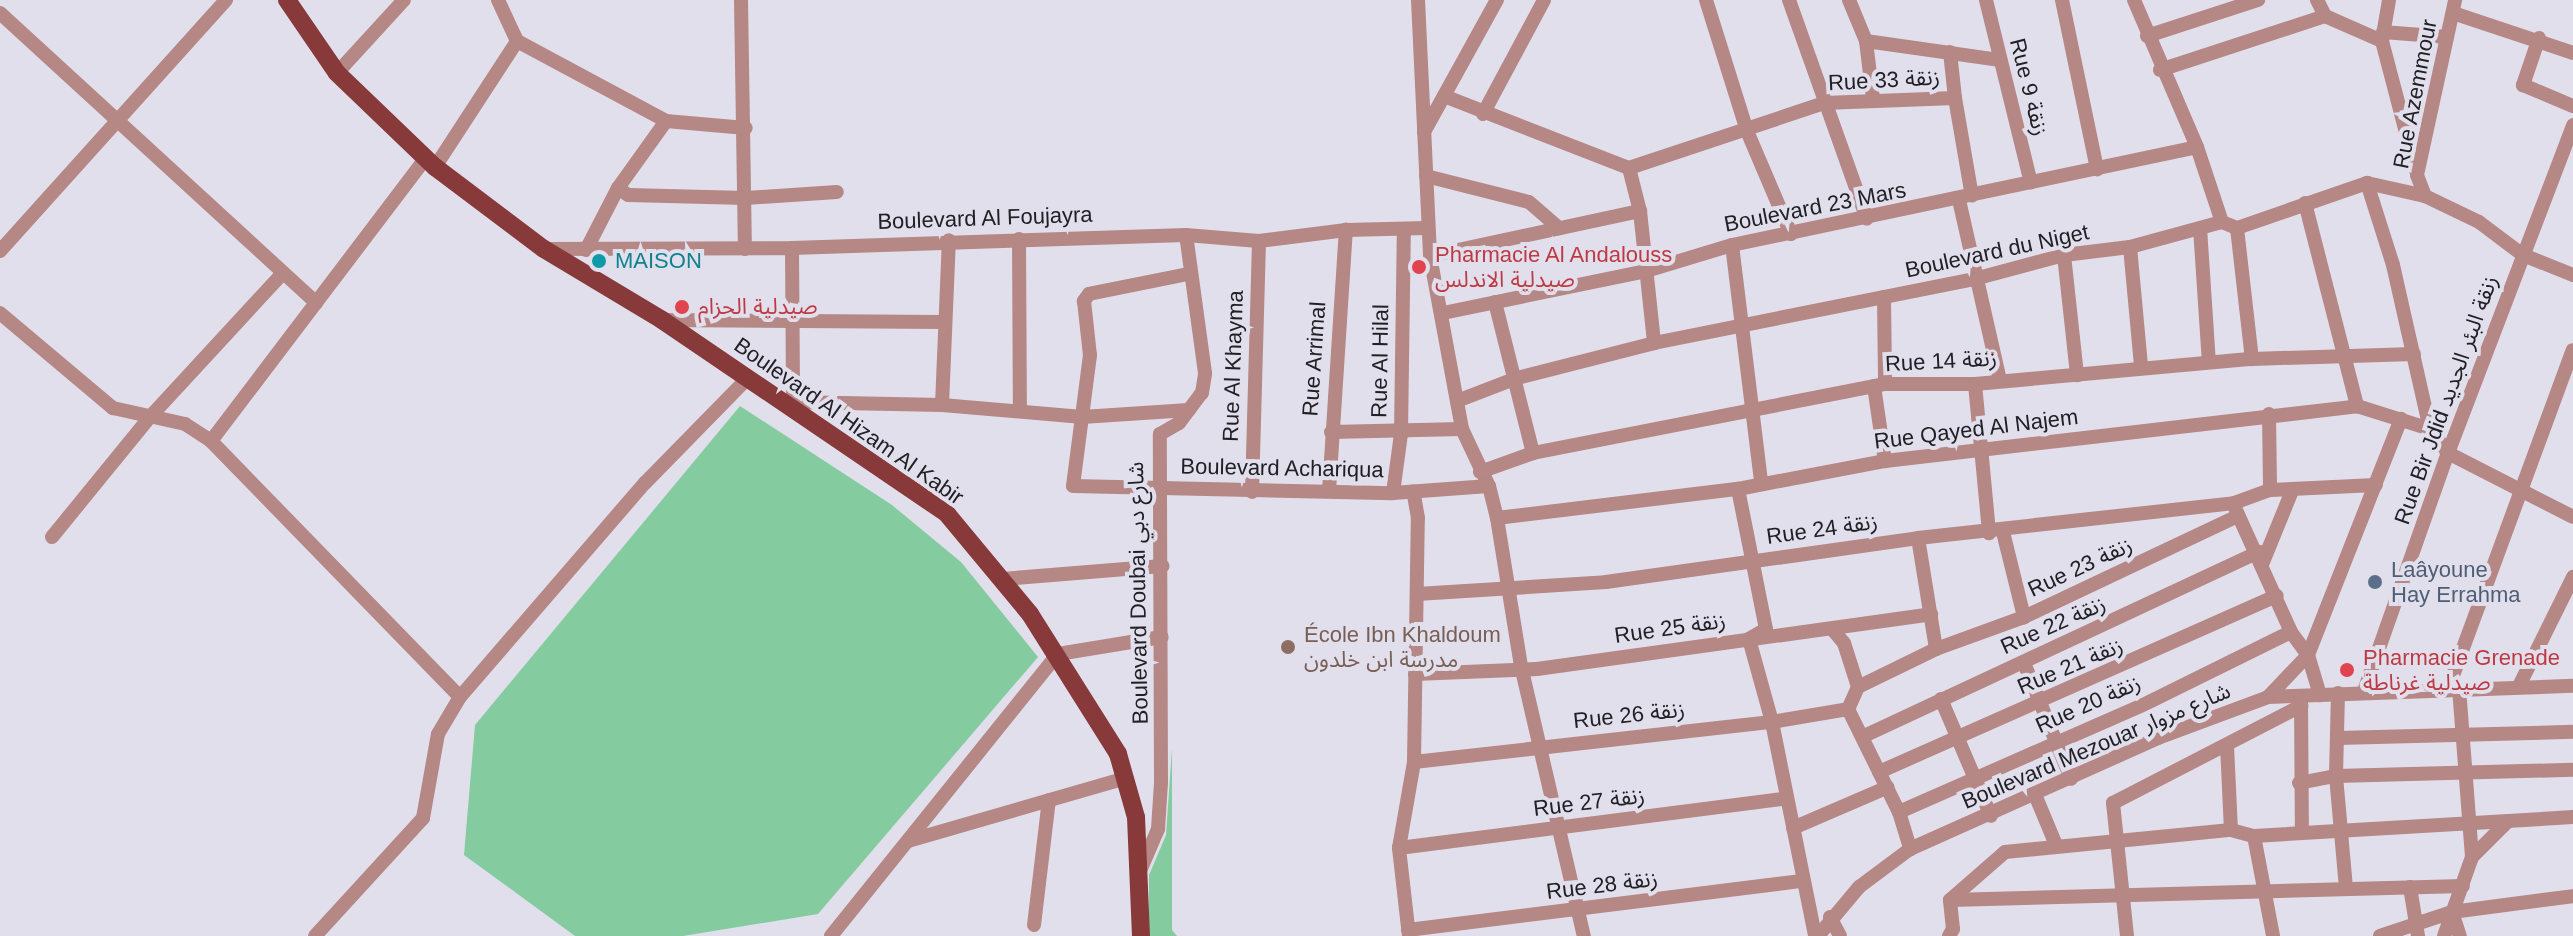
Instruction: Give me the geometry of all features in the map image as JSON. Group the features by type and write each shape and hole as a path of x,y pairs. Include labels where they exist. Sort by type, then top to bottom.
{"main road":[{"name":"Boulevard Al Hizam Al Kabir","path":"287,0 337,73 430,163 544,249 662,320 747,379 792,405 947,514 1002,579 1058,654 1112,742 1136,817 1141,936"}],"street":[{"path":"0,251 6,234 117,120 226,0"},
{"path":"337,73 404,0"},
{"path":"498,0 517,41 666,121 746,128"},
{"path":"741,0 746,128 745,249"},
{"path":"1418,0 1430,256 1443,313 1462,429 1489,486 1497,518 1521,666 1563,827 1584,936"},
{"path":"1424,132 1497,0"},
{"path":"1483,114 1544,0"},
{"path":"1706,0 1747,131 1791,234"},
{"path":"1789,0 1867,219"},
{"path":"1849,0 1866,41 1873,99"},
{"path":"2062,0 2097,169"},
{"path":"2134,0 2160,70 2197,147 2222,222 2237,228 2367,183 2425,196 2479,222 2523,255 2573,275"},
{"path":"2147,36 2217,7 2258,0"},
{"path":"2317,0 2325,16"},
{"path":"2389,0 2383,36 2417,175"},
{"name":"Rue 9 زنقة","path":"1983,1 2031,183"},
{"path":"2454,7 2573,53"},
{"name":"Rue Azemmour","path":"2425,196 2417,175 2454,7"},
{"path":"0,13 316,303"},
{"path":"2160,70 2325,16 2383,36 2447,37"},
{"path":"2539,38 2523,85 2573,106"},
{"path":"211,441 316,303 430,163 517,41"},
{"path":"1866,41 1999,60"},
{"path":"1950,52 1955,98"},
{"path":"1444,96 1483,114 1629,168 1640,211 1654,343"},
{"name":"Rue 33 زنقة","path":"1629,168 1824,103 1955,98 1978,278 2000,380"},
{"path":"586,250 618,188 666,121"},
{"name":"Rue Bir Jdid زنقة البئر الجديد","path":"2364,691 2448,453 2573,125"},
{"name":"Boulevard 23 Mars","path":"1443,313 1646,271 1732,245 2197,147"},
{"path":"1426,176 1529,202 1559,228"},
{"path":"2367,183 2414,354 2430,429 2448,453 2573,517"},
{"path":"618,188 628,195 746,198 837,192"},
{"path":"2305,203 2342,358 2357,406"},
{"path":"1430,256 1640,211"},
{"name":"Boulevard du Niget","path":"1457,401 1517,378 1654,343 1978,278 2064,255 2130,247 2222,222"},
{"name":"Boulevard Al Foujayra","path":"544,249 792,248 949,240 1186,235 1259,241 1346,230 1427,228"},
{"path":"2200,228 2209,362"},
{"path":"2237,228 2252,359"},
{"name":"Rue Al Hilal","path":"1393,493 1401,434 1404,229"},
{"name":"Rue Arrimal","path":"1329,491 1346,230"},
{"name":"Boulevard Doubai شارع دبي","path":"1140,871 1158,829 1164,488 1156,471 1160,434 1189,410 1202,393 1205,373 1188,274 1186,235"},
{"path":"1019,239 1020,408"},
{"path":"942,405 949,240"},
{"name":"Rue Al Khayma","path":"1252,492 1259,241"},
{"path":"1732,245 1739,327 1754,407 1761,482"},
{"path":"2130,247 2141,366"},
{"path":"792,248 792,405 1020,408 1082,417 1189,410"},
{"path":"2064,255 2077,375"},
{"path":"52,537 150,417 283,273"},
{"path":"1082,417 1090,355 1084,301 1089,294 1188,274"},
{"path":"1884,297 1880,385 1885,461"},
{"path":"1495,302 1517,378 1533,453"},
{"path":"0,313 113,408 185,424 211,441 460,697"},
{"path":"662,320 944,322"},
{"path":"2444,936 2471,862 2462,732 2454,689 2573,350"},
{"name":"Rue 14 زنقة","path":"1480,472 1533,453 1754,407 1880,385 1975,384 2141,366 2414,354"},
{"path":"322,933 423,818 438,734 460,697 645,483 747,379"},
{"path":"1975,384 1996,533 2024,617"},
{"name":"Rue Qayed Al Najem","path":"1497,518 1738,489 1761,482 1885,461 2269,414 2357,406 2430,429"},
{"path":"2269,414 2270,490"},
{"name":"Boulevard Achariqua","path":"1082,417 1073,486 1393,493 1489,486"},
{"path":"2268,697 2308,655 2401,419"},
{"path":"1331,432 1401,434 1462,429"},
{"path":"2320,695 2308,655 2291,632 2261,557 2236,509 2270,490 2376,485"},
{"path":"1738,489 1766,629 1749,639 1772,722 1800,881 1816,936"},
{"path":"1409,933 1399,848 1414,762 1417,594 1413,491"},
{"path":"2261,557 2292,491"},
{"name":"Rue 24 زنقة","path":"1417,594 1508,592 1918,538 2236,509"},
{"name":"Rue 23 زنقة","path":"1858,687 1936,649 2024,617 2236,509"},
{"path":"1918,538 1936,649"},
{"name":"Rue 22 زنقة","path":"1864,736 2261,557"},
{"path":"1002,579 1162,566"},
{"path":"2519,686 2573,577"},
{"name":"Rue 21 زنقة","path":"1879,772 2277,596"},
{"name":"Rue 25 زنقة","path":"1415,674 1521,666 1537,669 1931,614"},
{"path":"1833,630 1844,643 1858,687 1848,709 1888,787 1910,849"},
{"name":"Rue 20 زنقة","path":"1899,812 2291,632"},
{"path":"832,936 1058,654 1162,637"},
{"path":"2024,663 2071,779"},
{"name":"Boulevard Mezouar شارع مزوار","path":"1816,936 1830,917 1910,849 2036,797 2158,738 2268,697 2301,701 2320,695 2364,691 2573,686"},
{"path":"2338,693 2336,776 2346,889"},
{"path":"1941,699 1991,816"},
{"path":"2127,936 2113,803 2119,796 2227,746 2301,701"},
{"path":"2301,701 2299,783 2302,832"},
{"name":"Rue 26 زنقة","path":"1414,762 1772,722 1848,709"},
{"path":"2338,738 2462,732 2573,732"},
{"path":"2227,746 2231,830"},
{"path":"2299,783 2336,776 2464,770 2573,770"},
{"path":"908,841 1126,778"},
{"path":"1793,828 1888,787"},
{"path":"2036,797 2056,845"},
{"name":"Rue 27 زنقة","path":"1399,848 1784,799"},
{"path":"1034,925 1049,800"},
{"path":"1950,900 2005,852 2056,845 2231,830 2254,836 2339,833 2573,817"},
{"path":"2471,862 2508,821"},
{"path":"2254,836 2273,936"},
{"name":"Rue 28 زنقة","path":"1409,933 1800,881"},
{"path":"1950,900 2124,899 2463,886"},
{"path":"2410,887 2416,928"},
{"path":"2380,936 2416,928 2452,912 2573,896"},
{"path":"1949,936 1953,929 1950,900"},
{"path":"2452,912 2460,936"},
{"path":"1830,917 1840,936"}],"green space":[{"path":"740,406 892,505 961,562 1038,657 818,914 683,936 575,936 464,855 475,725"},
{"path":"1172,748 1172,930 1177,936 1149,936 1149,875 1166,835"}],"place":[{"name":"MAISON","path":"599,261"},
{"name":"Pharmacie Al Andalouss صيدلية الاندلس","path":"1419,267"},
{"name":"صيدلية الحزام","path":"682,307"},
{"name":"Laâyoune Hay Errahma","path":"2375,582"},
{"name":"École Ibn Khaldoum مدرسة ابن خلدون","path":"1288,647"},
{"name":"Pharmacie Grenade صيدلية غرناطة","path":"2347,670"}]}
